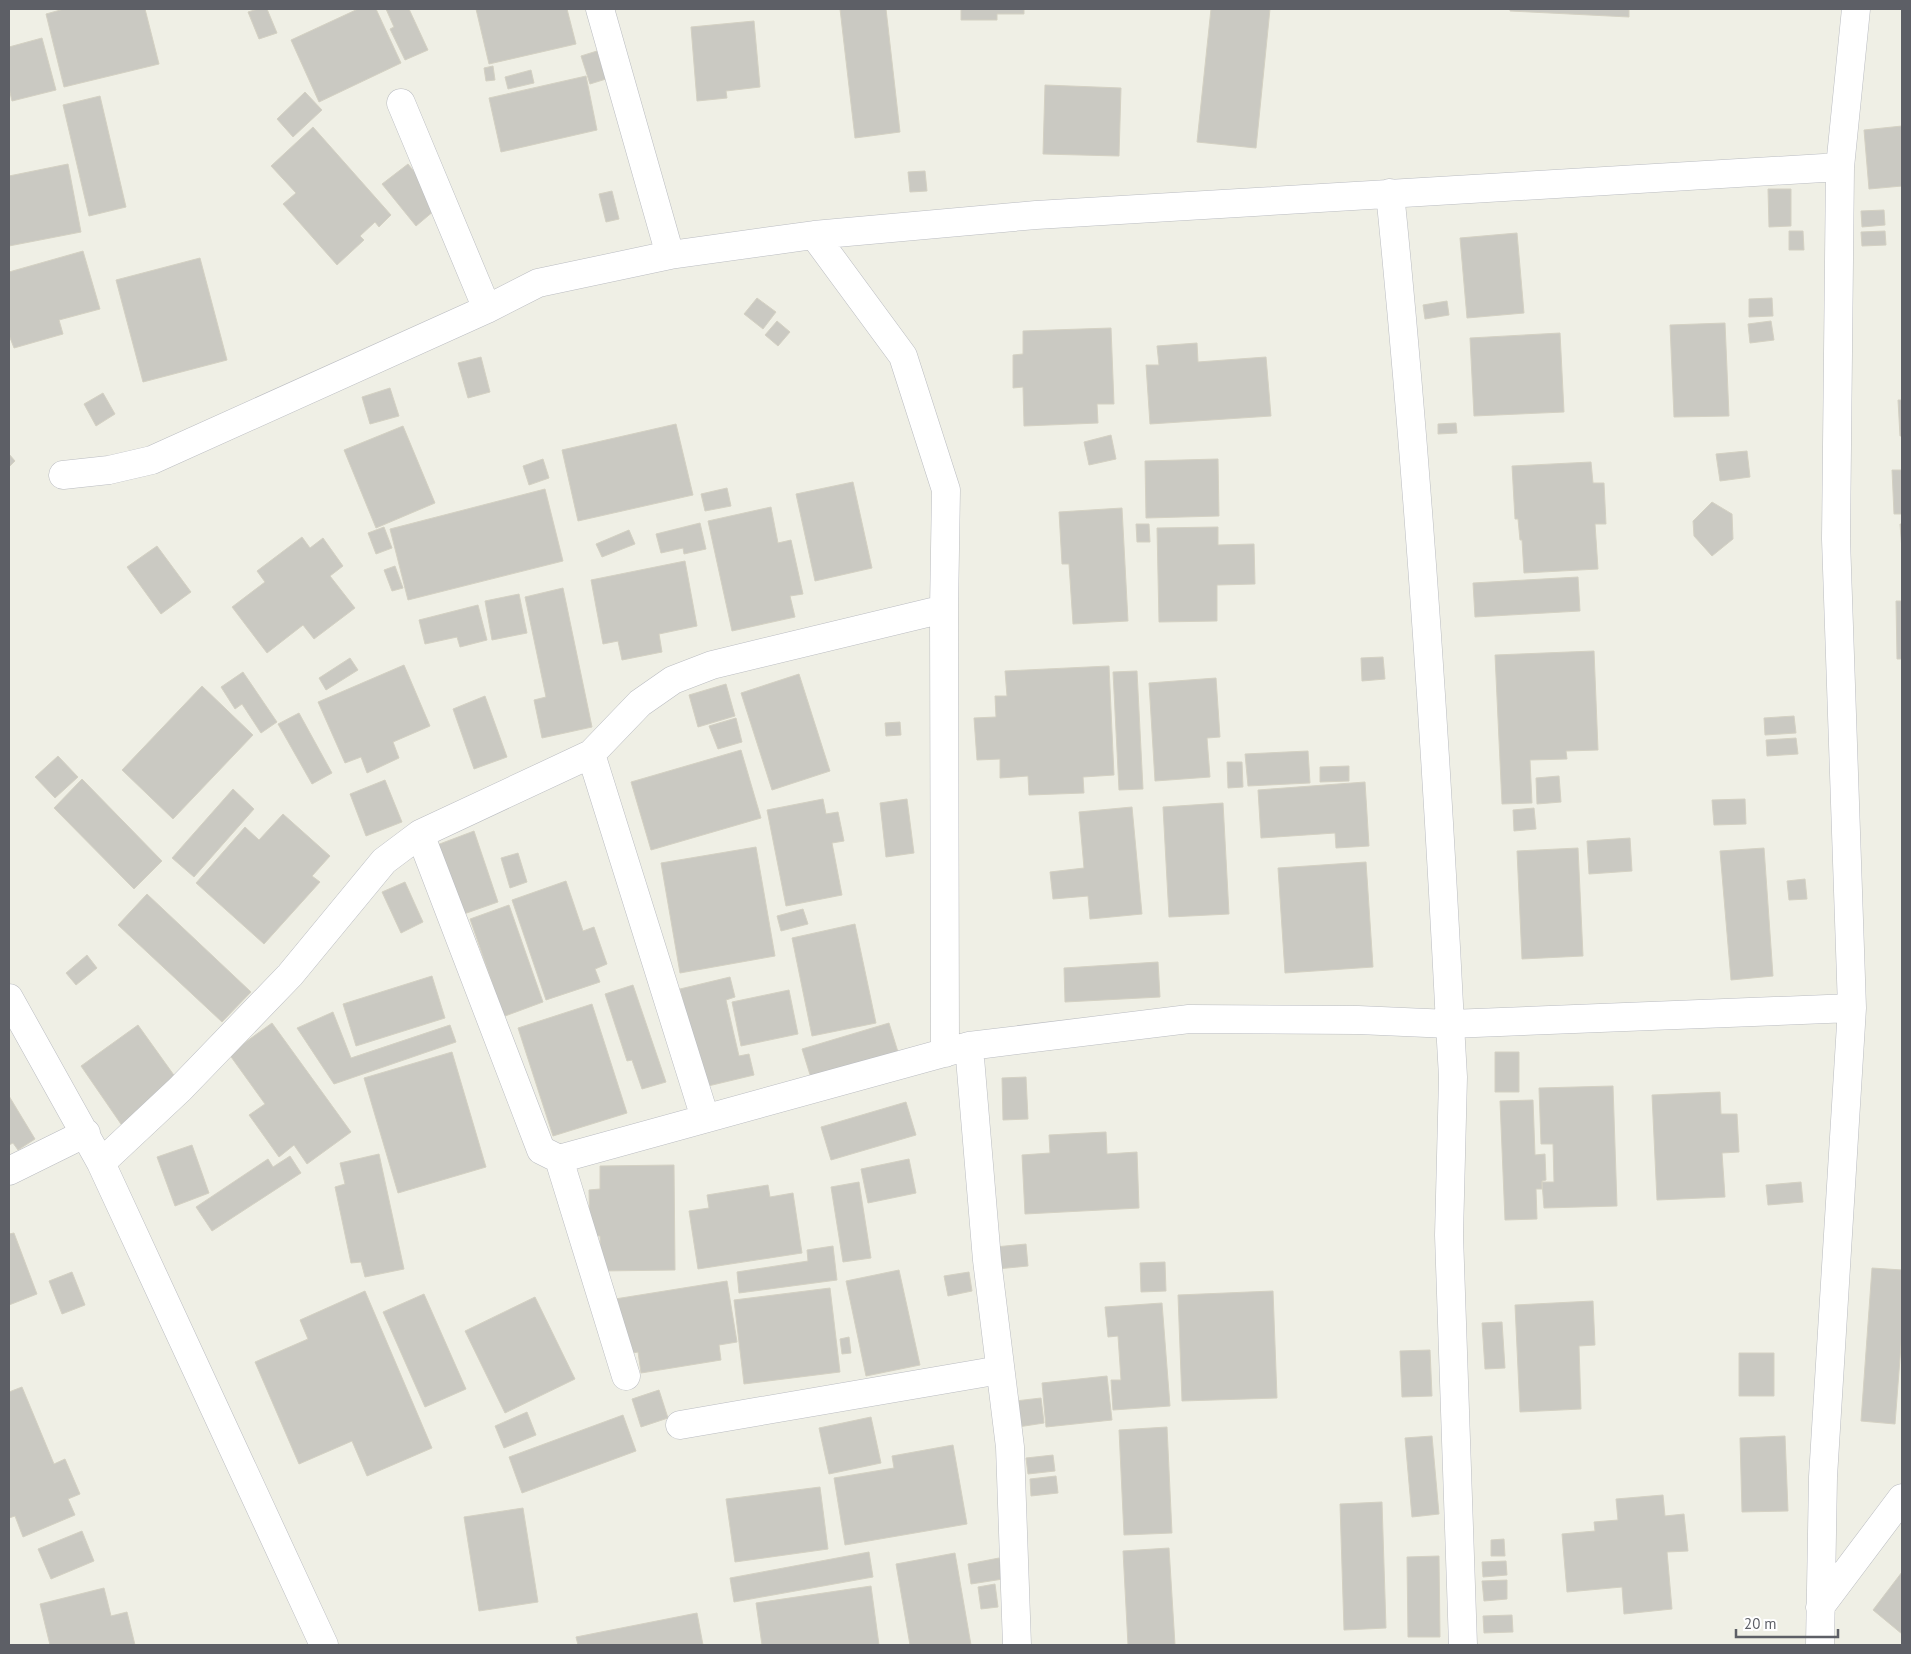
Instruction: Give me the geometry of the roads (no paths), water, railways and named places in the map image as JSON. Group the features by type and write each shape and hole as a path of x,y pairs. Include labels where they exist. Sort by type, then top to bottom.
{"street":[{"path":"600,9 670,255"},
{"path":"1820,1645 1823,1467 1852,1008 1836,539 1840,167 1856,9"},
{"path":"401,103 487,308"},
{"path":"63,475 109,470 152,460 538,283 670,255 814,235 1036,215 1840,167"},
{"path":"1390,193 1403,323 1425,608 1453,1077 1449,1235 1463,1645"},
{"path":"814,235 904,356 946,490 944,609 957,1049 1010,1447 1016,1645"},
{"path":"101,1163 180,1089 290,975 384,862 420,834 591,754 640,703 673,680 712,665 944,609"},
{"path":"591,754 705,1118"},
{"path":"420,834 541,1150 559,1159 957,1049 1189,1020 1358,1020 1450,1024 1852,1008"},
{"path":"9,998 86,1133 101,1163 324,1645"},
{"path":"9,1171 86,1133"},
{"path":"559,1159 626,1376"},
{"path":"680,1425 1000,1370"},
{"path":"1820,1607 1902,1498"}]}
